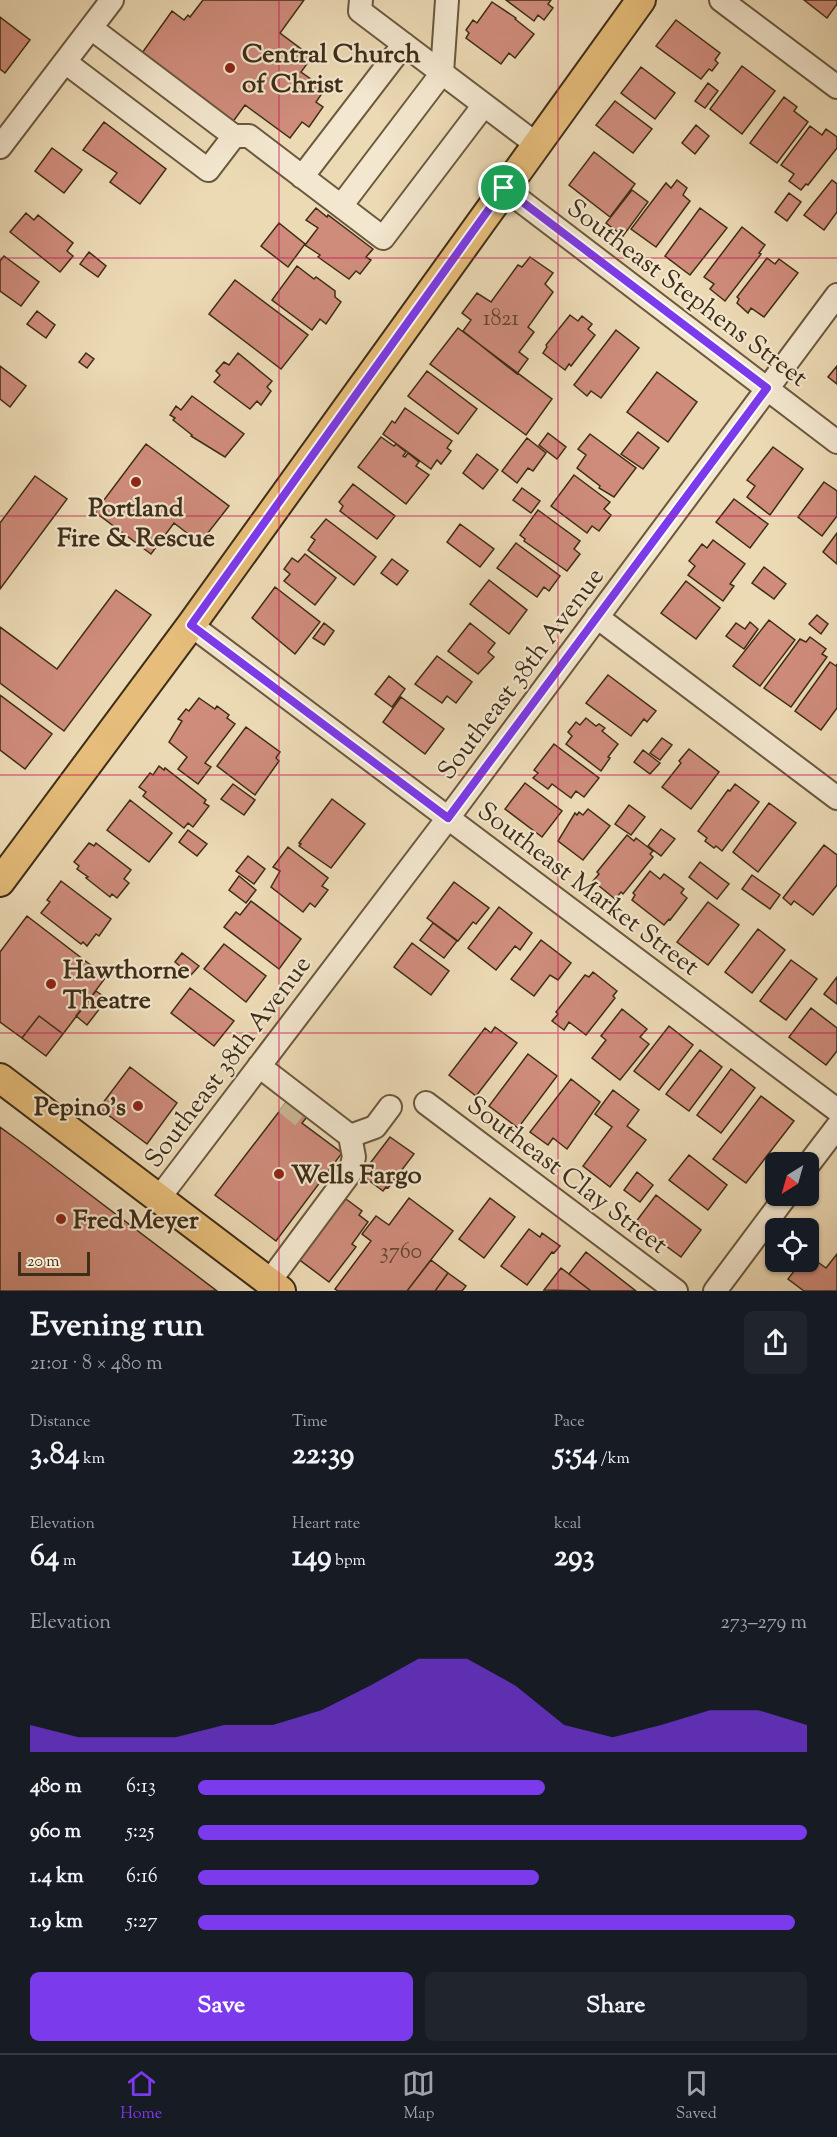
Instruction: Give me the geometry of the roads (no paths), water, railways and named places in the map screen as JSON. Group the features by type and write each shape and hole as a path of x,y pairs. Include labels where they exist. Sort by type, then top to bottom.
{"main road":[{"path":"0,882 191,625 641,0"},
{"path":"0,1078 275,1288"}],"street":[{"path":"0,147 112,0"},
{"path":"361,0 360,11 536,144"},
{"path":"341,206 442,73 447,0"},
{"path":"721,0 837,87"},
{"path":"91,28 234,136 249,136 383,238 484,105"},
{"path":"303,177 404,45"},
{"path":"65,62 208,170 234,136"},
{"name":"Southeast Stephens Street","path":"504,188 837,442"},
{"name":"Southeast 38th Avenue","path":"159,1198 448,818 837,296"},
{"path":"597,616 837,798"},
{"name":"Southeast Market Street","path":"191,625 837,1110"},
{"path":"255,1071 285,1103"},
{"path":"255,1071 352,1146"},
{"name":"Southeast Clay Street","path":"426,1103 676,1291"},
{"path":"275,1288 350,1173 352,1146 375,1127 390,1107"},
{"path":"305,1119 352,1146"},
{"path":"818,1152 837,1127"},
{"path":"715,1291 779,1206"}],"tunnel":[{"path":"285,1103 305,1119"}],"place":[{"name":"Central Church of Christ","path":"230,68"},
{"name":"Portland Fire & Rescue","path":"136,482"},
{"name":"Hawthorne Theatre","path":"51,984"},
{"name":"Pepino's","path":"138,1106"},
{"name":"Wells Fargo","path":"279,1174"},
{"name":"Fred Meyer","path":"61,1219"}]}
